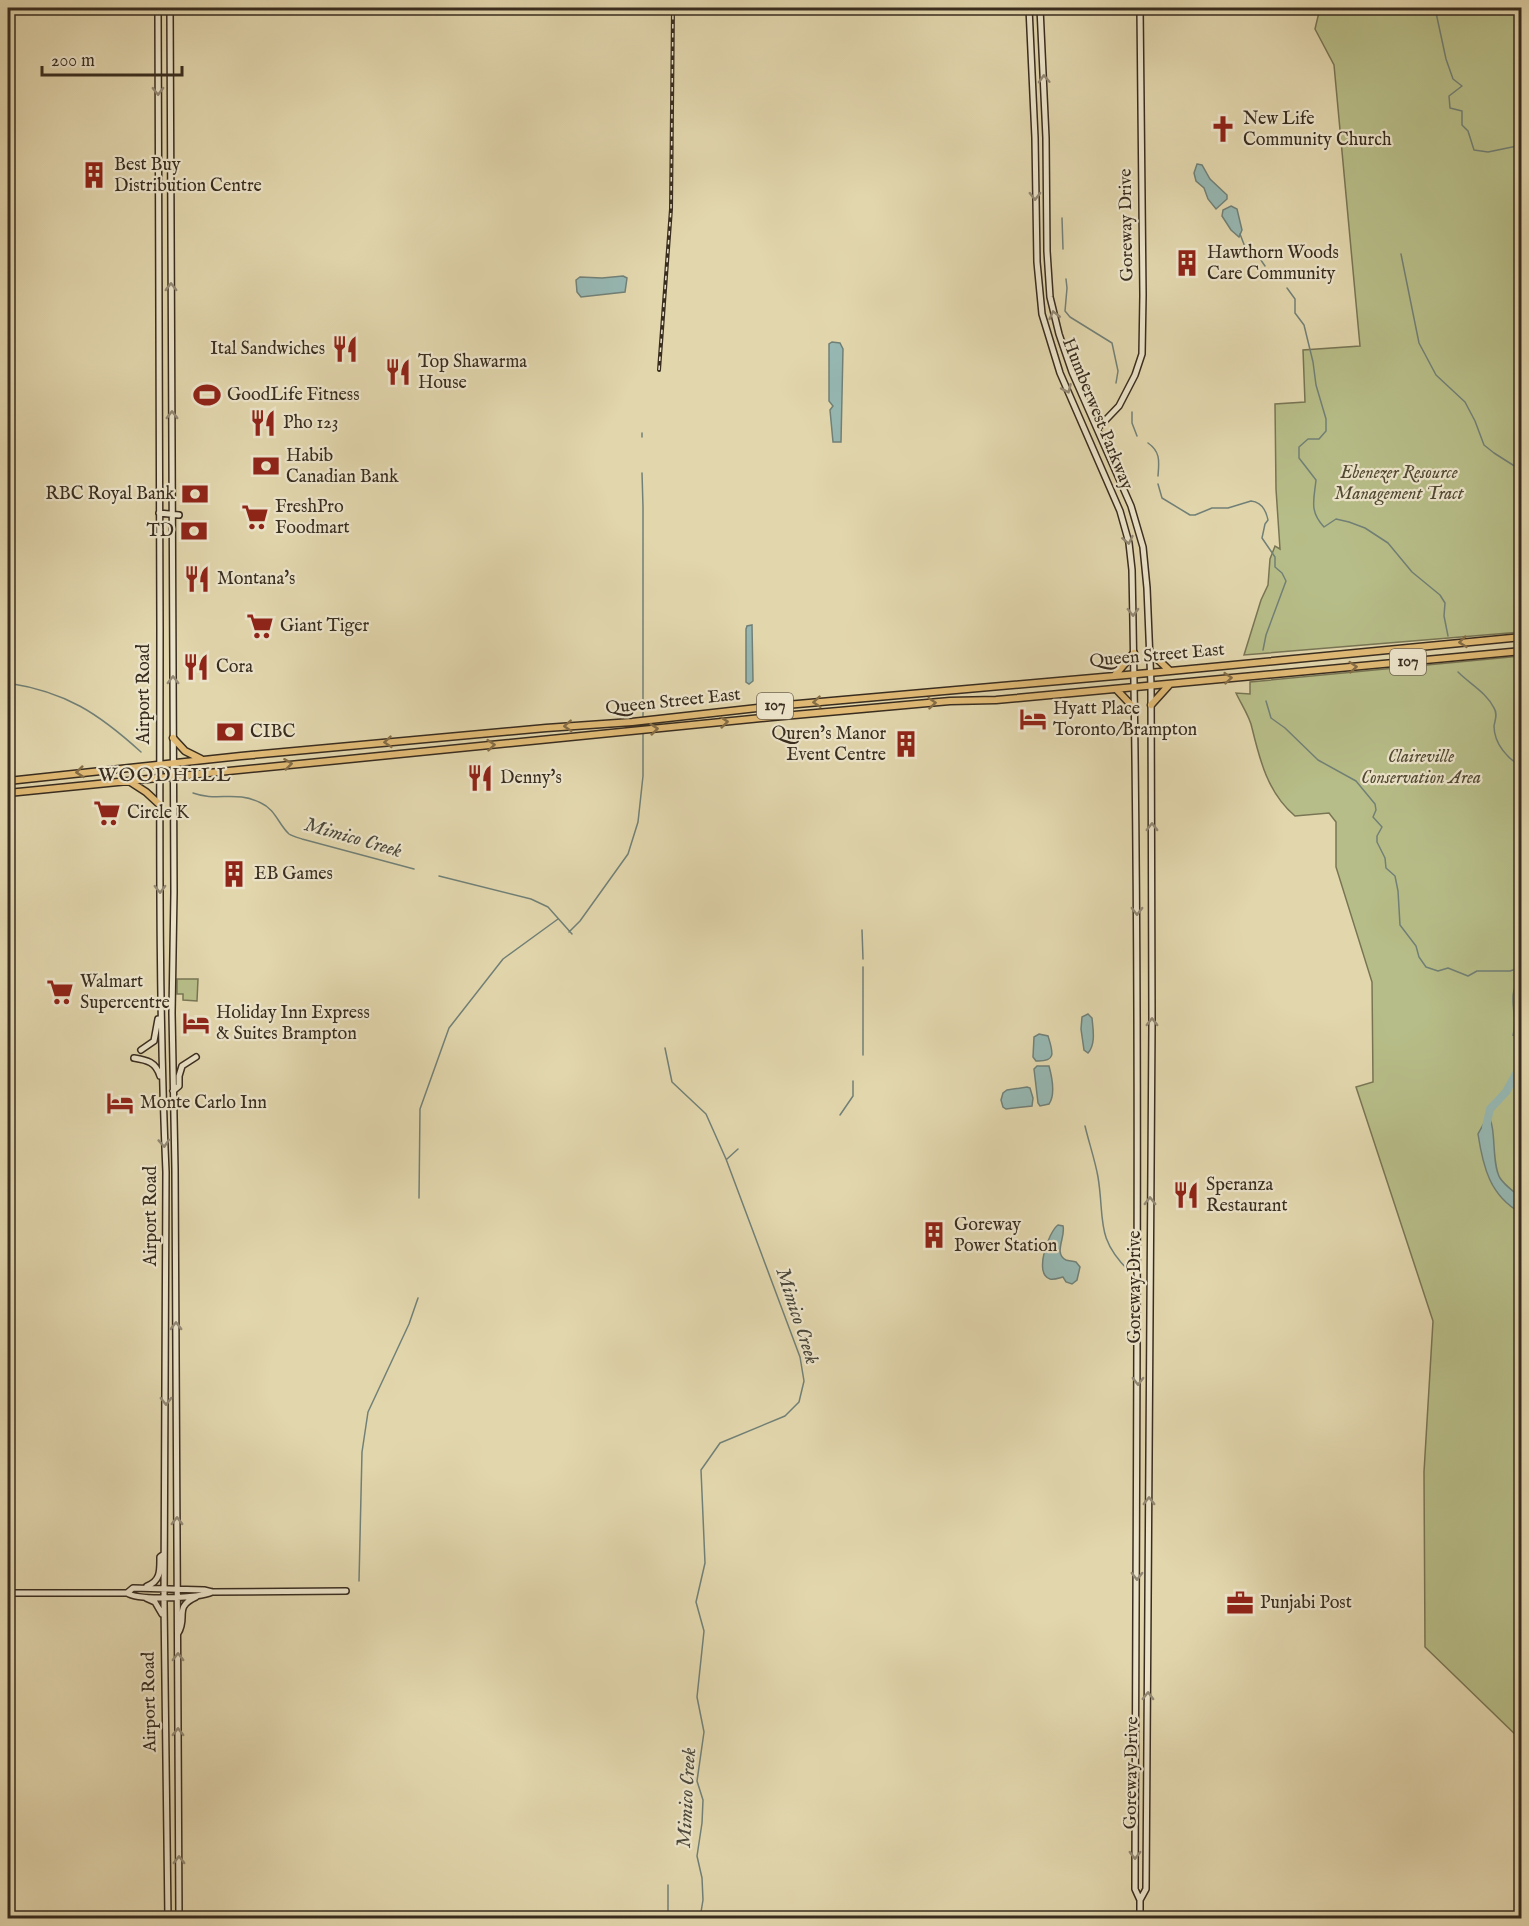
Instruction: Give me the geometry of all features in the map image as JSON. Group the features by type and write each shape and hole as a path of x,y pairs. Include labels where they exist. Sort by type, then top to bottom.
{"main road":[{"name":"Airport Road","path":"158,8 159,804 162,949 160,1015 166,1172 164,1629 168,1918"},
{"name":"Airport Road","path":"170,8 176,515 173,738 173,1091 179,1918"},
{"name":"Humberwest Parkway","path":"1029,8 1035,138 1036,262 1042,314 1060,373 1120,511 1129,543 1132,570 1134,687"},
{"name":"Humberwest Parkway","path":"1040,8 1050,297 1072,372 1131,506 1143,548 1146,566 1151,672"},
{"name":"Goreway Drive","path":"1098,428 1119,406 1135,375 1142,354 1140,8"},
{"path":"159,513 176,515"},
{"name":"Queen Street East","path":"8,781 202,759 632,722 786,705 1521,637"},
{"name":"Queen Street East","path":"8,793 950,701 996,700 1521,651"},
{"path":"1150,652 1170,670"},
{"path":"1115,675 1134,653"},
{"name":"Goreway Drive","path":"1140,1900 1146,1889 1149,1582 1151,672"},
{"path":"1151,705 1170,684"},
{"name":"Goreway Drive","path":"1134,687 1137,832 1138,1289 1135,1889 1140,1900 1140,1918"},
{"path":"1116,689 1134,708"},
{"path":"173,738 185,750 202,759"},
{"path":"332,760 336,756 351,754 354,746"},
{"path":"128,781 146,792 159,804"},
{"path":"141,1050 154,1041 160,1015"},
{"path":"134,1058 147,1060 155,1066 162,1085"},
{"path":"173,1091 179,1086 182,1066 196,1058"},
{"path":"142,1588 153,1584 159,1577 160,1557 164,1554"},
{"path":"128,1593 133,1588 142,1588 164,1589 199,1596"},
{"path":"8,1593 128,1593 133,1597 164,1597 204,1590 212,1592 346,1591"},
{"path":"178,1635 181,1629 183,1606 188,1600 212,1592"},
{"path":"141,1597 155,1602 160,1608 164,1629"}],"green space":[{"name":"Ebenezer Resource Management Tract","path":"1320,8 1521,8 1521,632 1244,655 1268,585 1270,559 1275,546 1280,549 1276,489 1275,404 1305,402 1303,350 1360,346 1334,65 1315,29"},
{"name":"Claireville Conservation Area","path":"1521,656 1521,1740 1425,1647 1424,1472 1433,1321 1356,1087 1373,1082 1372,982 1336,867 1336,822 1329,813 1295,816 1278,797 1266,776 1249,719 1236,693 1250,694 1250,682"},
{"path":"177,979 198,979 197,1001 183,1000 183,994 177,994"}],"water":[{"path":"1197,164 1202,165 1210,179 1227,195 1227,199 1216,209 1208,199 1204,188 1196,181 1194,173"},
{"path":"1231,206 1237,209 1242,230 1239,237 1231,230 1222,216 1223,210"},
{"path":"623,276 627,278 625,292 581,297 577,292 576,280 580,277"},
{"path":"840,343 843,349 841,442 833,442 830,410 833,406 829,401 829,344"},
{"path":"752,625 753,681 749,684 746,682 746,629 747,626"},
{"path":"1521,977 1521,1025 1513,1036 1515,1020 1513,998 1516,984"},
{"path":"1088,1014 1092,1018 1093,1036 1088,1053 1084,1050 1081,1029 1082,1017"},
{"path":"1039,1034 1048,1036 1051,1047 1052,1055 1043,1061 1036,1061 1033,1057 1034,1037"},
{"path":"1037,1066 1049,1066 1053,1085 1049,1104 1040,1106 1034,1069"},
{"path":"1030,1088 1033,1098 1032,1106 1006,1109 1003,1107 1001,1100 1003,1093 1007,1090"},
{"path":"1488,1116 1491,1121 1497,1171 1505,1184 1521,1198 1521,1213 1510,1206 1495,1189 1482,1158 1478,1134"},
{"path":"1058,1225 1063,1226 1060,1254 1066,1260 1076,1262 1080,1267 1077,1280 1072,1284 1066,1282 1063,1277 1050,1279 1045,1275 1043,1269 1047,1243"}],"waterway":[{"path":"1435,8 1446,59 1453,79 1462,86 1449,96 1450,108 1462,111 1462,125 1468,131 1474,150 1488,152 1522,145"},
{"path":"1062,218 1063,249"},
{"path":"1240,234 1245,247 1256,253 1265,266"},
{"path":"1401,254 1419,343 1436,375 1465,402 1484,445 1516,467 1522,467"},
{"path":"1066,279 1065,311 1070,317 1112,343 1118,371 1116,383"},
{"path":"1287,288 1295,299 1295,313 1304,325 1316,385 1326,419 1326,431 1319,439 1308,439 1299,447 1299,458 1316,480 1314,499 1316,516 1324,527 1336,519 1349,522 1365,528 1388,543 1412,572 1440,595 1445,603 1444,616 1448,636"},
{"path":"1132,412 1132,423 1137,436"},
{"path":"1148,443 1157,454 1158,476"},
{"path":"642,473 643,718"},
{"path":"1158,484 1162,498 1190,515 1212,508 1228,508 1251,501 1258,503 1265,510 1268,520 1262,538 1275,557 1275,567 1286,581 1266,635 1263,650"},
{"path":"1458,672 1483,693 1491,703 1496,712 1494,726 1496,739 1507,755 1522,767"},
{"name":"Mimico Creek","path":"8,683 47,692 80,706 110,726 141,752"},
{"path":"1266,701 1271,718 1285,728 1318,760 1356,781 1375,804 1376,810 1373,817 1382,827 1377,836 1377,842 1385,858 1386,868 1395,876 1400,925 1416,946 1419,957 1426,967 1438,971 1448,968 1468,976 1477,971 1510,971 1522,967"},
{"path":"569,932 580,921 628,854 638,822 643,776 643,731"},
{"name":"Mimico Creek","path":"193,793 210,797 235,796 252,799 270,809 289,834 414,869"},
{"name":"Mimico Creek","path":"439,876 531,899 548,907 572,934"},
{"path":"419,1198 420,1109 449,1028 503,959 558,919"},
{"path":"862,930 863,959"},
{"path":"863,967 863,1055"},
{"name":"Mimico Creek","path":"665,1048 672,1082 706,1114 726,1159 800,1357 804,1381 799,1402 785,1416 720,1443 701,1470 705,1563 696,1602 704,1631 697,1697 704,1732 697,1781 703,1800 697,1856 702,1878 703,1900 700,1918"},
{"path":"1486,1127 1490,1109 1506,1092 1522,1063"},
{"path":"840,1115 853,1096 853,1081"},
{"path":"1085,1126 1098,1177 1106,1238 1118,1259 1129,1271"},
{"path":"727,1159 738,1149"},
{"path":"359,1581 362,1452 368,1412 409,1324 418,1298"},
{"path":"668,1885 668,1918"}],"railway":[{"path":"659,370 671,209 673,8"}],"place":[{"name":"New Life Community Church","path":"1223,129"},
{"name":"Best Buy Distribution Centre","path":"94,175"},
{"name":"Hawthorn Woods Care Community","path":"1187,263"},
{"name":"Ital Sandwiches","path":"345,349"},
{"name":"Top Shawarma House","path":"398,372"},
{"name":"GoodLife Fitness","path":"207,395"},
{"name":"Pho 123","path":"263,423"},
{"name":"Habib Canadian Bank","path":"266,466"},
{"name":"RBC Royal Bank","path":"195,494"},
{"name":"FreshPro Foodmart","path":"255,517"},
{"name":"TD","path":"194,531"},
{"name":"Montana's","path":"197,579"},
{"name":"Giant Tiger","path":"260,626"},
{"name":"Cora","path":"196,667"},
{"name":"Hyatt Place Toronto/Brampton","path":"1033,719"},
{"name":"CIBC","path":"230,732"},
{"name":"Quren’s Manor Event Centre","path":"906,744"},
{"name":"Denny's","path":"480,778"},
{"name":"Circle K","path":"107,813"},
{"name":"EB Games","path":"234,874"},
{"name":"Walmart Supercentre","path":"60,992"},
{"name":"Holiday Inn Express & Suites Brampton","path":"196,1023"},
{"name":"Monte Carlo Inn","path":"120,1103"},
{"name":"Speranza Restaurant","path":"1186,1195"},
{"name":"Goreway Power Station","path":"934,1235"},
{"name":"Punjabi Post","path":"1240,1603"}],"district":[{"name":"WOODHILL","path":"165,775"}]}
